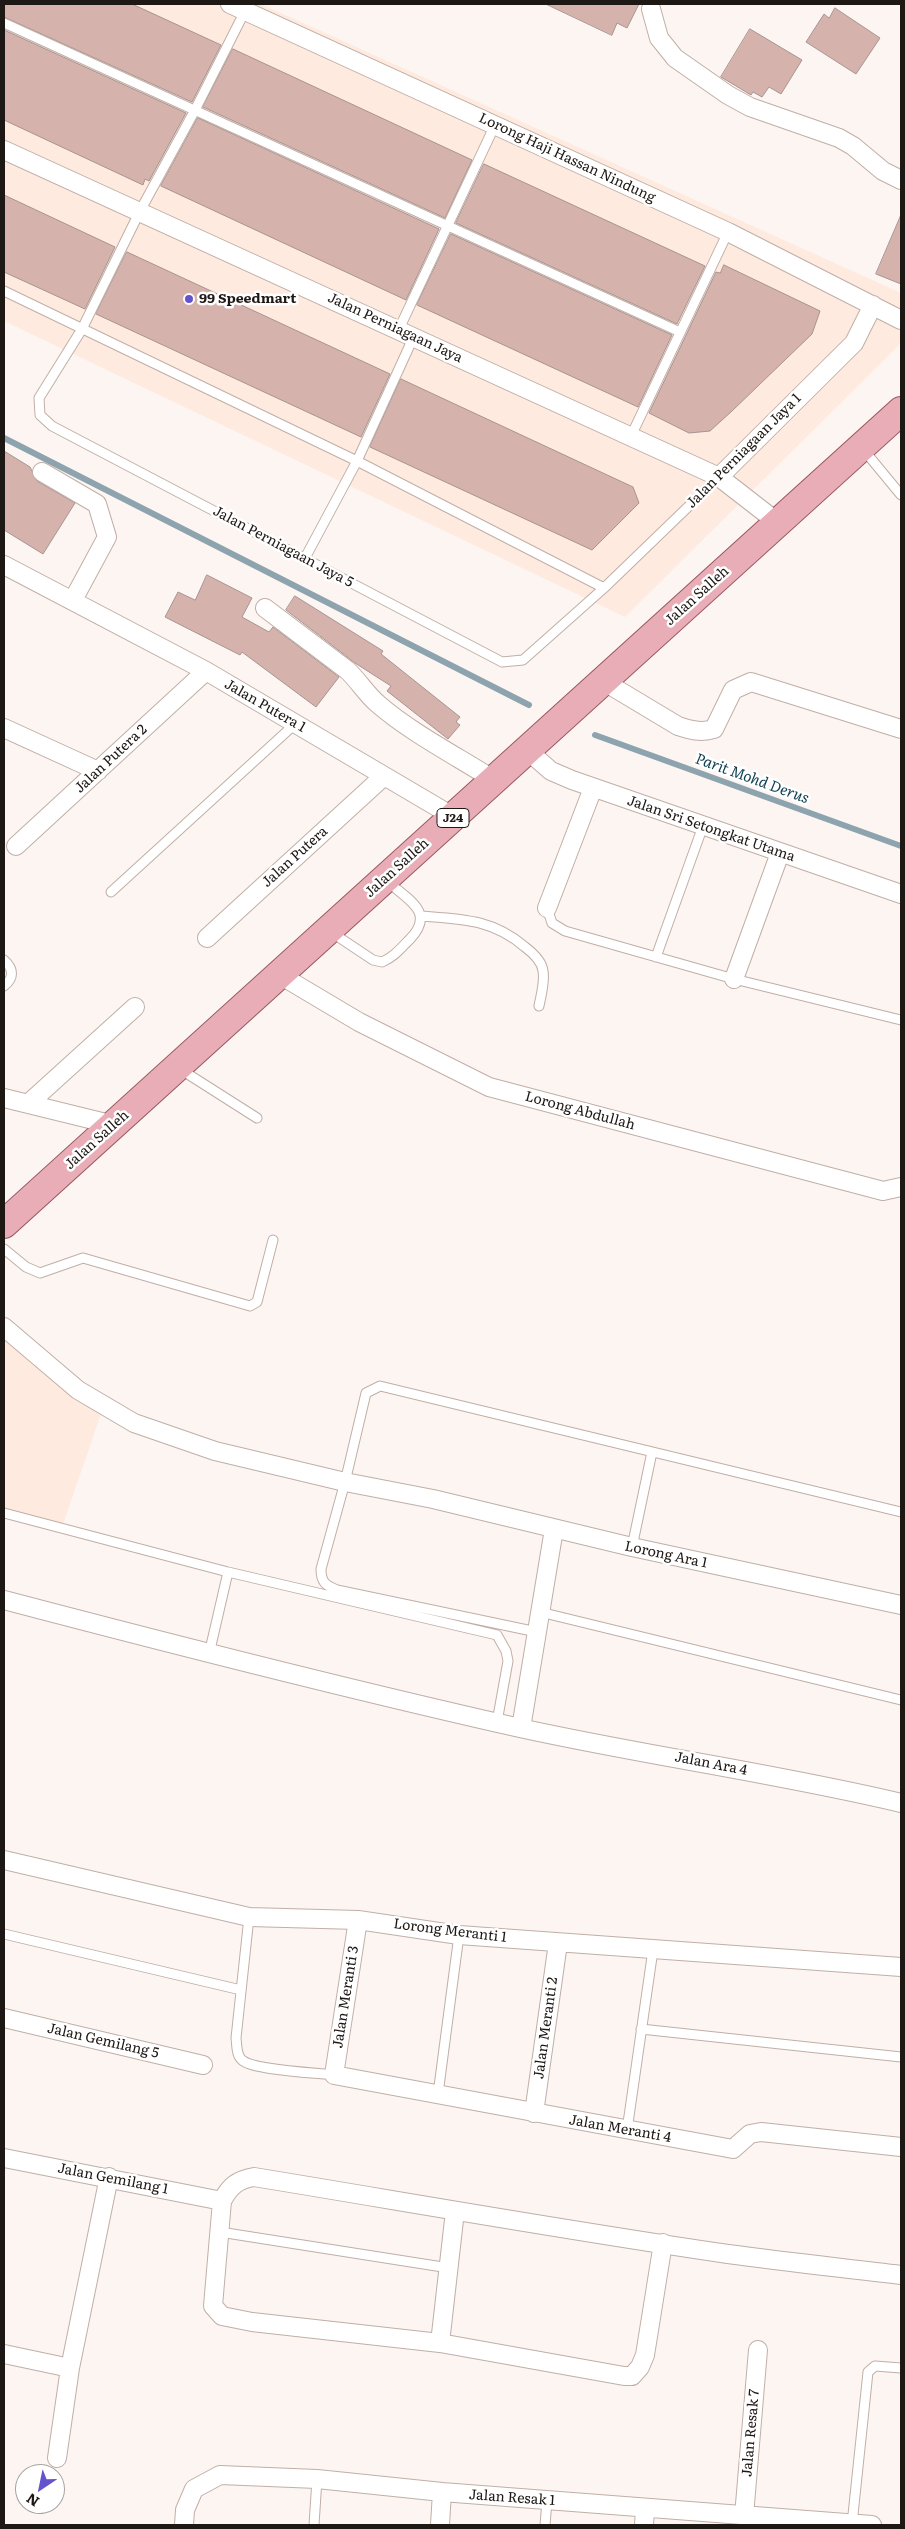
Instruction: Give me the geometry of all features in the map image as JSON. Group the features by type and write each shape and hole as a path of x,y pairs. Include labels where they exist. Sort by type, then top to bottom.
{"main road":[{"name":"Jalan Salleh","path":"4,1224 777,522 901,412"}],"street":[{"name":"Lorong Haji Hassan Nindung","path":"237,7 728,232 901,320"},
{"path":"651,9 659,38 675,58 728,96 750,107 839,138 853,146 883,171 901,180"},
{"name":"Jalan Perniagaan Jaya","path":"4,150 719,476 777,522"},
{"name":"Jalan Perniagaan Jaya 1","path":"719,476 854,343 873,306"},
{"path":"42,472 97,504 107,537 73,600"},
{"name":"Jalan Putera 1","path":"4,565 206,671 454,817"},
{"path":"265,608 347,670 357,679 368,696 385,710 494,780"},
{"name":"Jalan Putera 2","path":"16,846 206,671"},
{"path":"603,681 678,726 691,730 705,732 714,729 733,690 751,682 901,729"},
{"path":"4,728 98,771"},
{"name":"Jalan Sri Setongkat Utama","path":"527,750 551,771 593,788 901,894"},
{"name":"Jalan Putera","path":"206,938 384,776"},
{"path":"548,908 593,788"},
{"path":"734,979 780,853"},
{"name":"Lorong Abdullah","path":"280,975 358,1022 489,1087 883,1190 901,1187"},
{"path":"28,1104 135,1007"},
{"path":"4,1098 114,1125"},
{"name":"Lorong Ara 1","path":"4,1327 78,1390 134,1423 216,1451 346,1482 433,1498 632,1548 901,1605"},
{"path":"521,1728 554,1529"},
{"name":"Jalan Ara 4","path":"4,1600 209,1654 521,1728 831,1786 901,1803"},
{"name":"Lorong Meranti 1","path":"4,1860 249,1917 358,1920 459,1935 901,1967"},
{"name":"Jalan Meranti 3","path":"334,2075 358,1920"},
{"name":"Jalan Meranti 2","path":"534,2113 558,1943"},
{"name":"Jalan Gemilang 5","path":"4,2018 203,2065"},
{"name":"Jalan Meranti 4","path":"334,2075 627,2131 733,2149 750,2134 761,2132 901,2147"},
{"name":"Jalan Gemilang 1","path":"4,2158 109,2177 222,2201"},
{"path":"57,2458 70,2368 109,2177"},
{"path":"663,2243 645,2355 640,2367 632,2376 440,2343 252,2322 222,2316 213,2306 222,2201 230,2187 241,2179 254,2177 455,2211 663,2243 729,2254 901,2275"},
{"path":"440,2343 455,2211"},
{"name":"Jalan Resak 7","path":"743,2520 758,2350"},
{"path":"4,2354 70,2368"},
{"name":"Jalan Resak 1","path":"184,2525 185,2510 194,2489 220,2474 318,2479 547,2501 644,2516 872,2525"},
{"path":"440,2525 442,2492"}],"lane":[{"name":"Jalan Perniagaan Jaya 5","path":"237,7 195,110 140,211 82,329 39,398 40,415 52,426 502,662 522,660 604,588"},
{"path":"4,23 680,332"},
{"path":"305,558 357,461 449,226 495,125"},
{"path":"631,436 728,232"},
{"path":"4,291 357,461 604,588"},
{"path":"862,447 901,496"},
{"name":"Jalan Perniagaan Jaya 1","path":"604,588 719,476"},
{"path":"112,892 295,724"},
{"path":"656,957 702,826"},
{"path":"329,930 374,960 382,962 395,954 419,930 421,916 418,909 385,879"},
{"path":"548,908 552,923 565,931 734,979 901,1020"},
{"path":"421,916 470,920 512,935 542,965 544,974 539,1006"},
{"path":"4,960 12,971 10,981 4,986"},
{"path":"177,1068 257,1118"},
{"path":"4,1248 26,1267 40,1273 84,1258 250,1306 257,1302 273,1240"},
{"path":"537,1632 337,1590 327,1586 321,1579 320,1569 346,1482 366,1393 380,1386 901,1512"},
{"path":"632,1548 652,1452"},
{"path":"4,1513 228,1572 497,1636 506,1651 508,1661 498,1722"},
{"path":"209,1654 228,1572"},
{"path":"540,1612 901,1700"},
{"path":"249,1917 236,2038 238,2056 242,2061 259,2066 334,2075"},
{"path":"4,1934 241,1990"},
{"path":"438,2094 459,1935"},
{"path":"627,2131 653,1950"},
{"path":"642,2029 901,2057"},
{"path":"220,2232 449,2268"},
{"path":"843,2524 868,2372 875,2366 901,2368"},
{"path":"314,2525 318,2479"},
{"path":"545,2525 547,2501"}],"shaded area":[{"path":"4,4 261,4 901,293 901,343 625,617 4,321"},
{"path":"4,1338 77,1399 101,1414 63,1524 4,1509"}],"building":[{"path":"4,4 132,4 221,45 192,102 4,17"},
{"path":"546,4 639,4 627,28 617,23 612,35"},
{"path":"835,8 880,38 856,74 806,42 824,14 829,18"},
{"path":"750,29 802,60 781,94 769,87 762,97 753,92 751,95 721,77"},
{"path":"4,30 186,113 149,181 145,179 143,185 4,120"},
{"path":"233,49 472,160 445,218 203,107"},
{"path":"198,118 439,229 406,300 161,186"},
{"path":"484,164 705,266 677,324 456,223"},
{"path":"4,195 115,247 85,309 4,272"},
{"path":"901,215 901,284 876,274"},
{"path":"451,234 672,335 638,407 417,305"},
{"path":"127,252 390,374 361,437 96,314"},
{"path":"724,265 820,311 812,334 732,411 710,431 689,433 649,413 716,272 720,273"},
{"path":"401,379 633,487 639,503 592,550 370,447"},
{"path":"4,451 30,467 37,481 75,503 43,554 4,530"},
{"path":"207,575 252,598 242,617 269,632 273,627 339,677 316,707 242,652 240,655 165,617 178,592 195,600"},
{"path":"295,596 383,651 381,654 460,717 456,722 460,725 448,739 387,691 391,686 355,663 286,610"}],"waterway":[{"path":"4,438 529,705"},
{"name":"Parit Mohd Derus","path":"595,735 901,846"}],"place":[{"name":"99 Speedmart","path":"189,299"}]}
